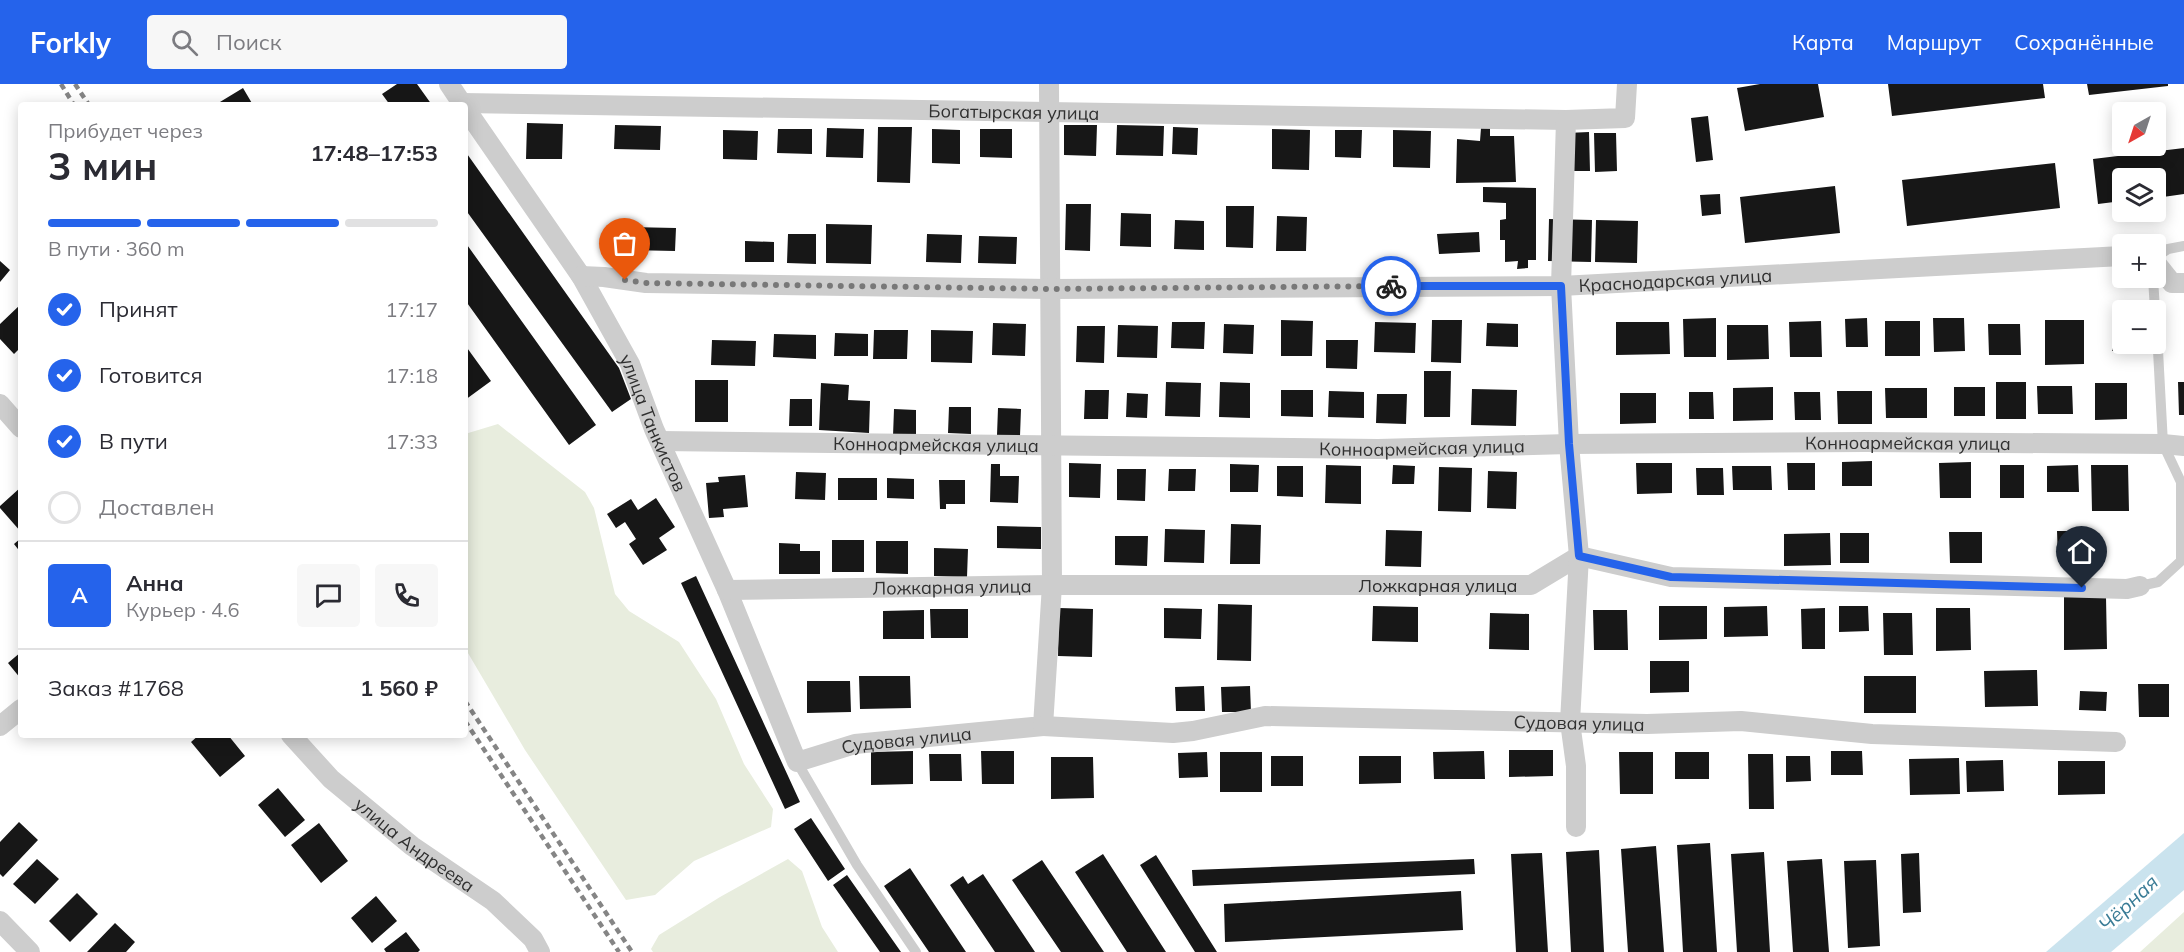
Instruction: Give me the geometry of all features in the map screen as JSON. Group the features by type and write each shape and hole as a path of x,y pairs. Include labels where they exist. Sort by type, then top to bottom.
{"street":[{"name":"улица Танкистов","path":"448,84 461,102"},
{"path":"1044,726 1052,585 1049,84"},
{"name":"Богатырская улица","path":"468,105 1566,120 1625,118 1628,84"},
{"name":"улица Танкистов","path":"468,112 581,276 630,364 660,441 727,590 797,762"},
{"path":"1566,120 1561,286 1569,444 1579,556 1570,722 1576,766 1576,827"},
{"name":"Краснодарская улица","path":"581,276 646,283 1050,289 1561,286 2112,257"},
{"path":"2166,276 2172,283 2184,283"},
{"path":"0,404 18,425"},
{"name":"Конноармейская улица","path":"660,441 1378,448 1853,442 2184,446"},
{"path":"1579,556 1671,577 2127,589 2140,586"},
{"name":"Ложкарная улица","path":"727,590 1052,585 1531,585 1579,556"},
{"path":"0,726 18,711"},
{"name":"Судовая улица","path":"797,762 855,744 1044,726 1173,733 1265,717 1647,724 1741,721 1872,734 2116,742"},
{"name":"улица Андреева","path":"294,738 331,779 403,839 493,901 533,939 540,952"},
{"path":"0,921 30,952"}],"lane":[{"path":"2166,250 2184,246"},
{"path":"2140,586 2158,582 2181,561 2183,514 2181,482 2163,444 2158,354"},
{"path":"797,762 857,865 916,952"}],"shaded area":[{"path":"498,424 585,492 594,508 615,594 629,611 679,642 716,699 744,764 773,809 771,827 694,861 655,895 626,900 525,750 468,653 468,433"},
{"path":"788,859 802,871 822,927 838,952 653,952 651,949 659,935"},
{"path":"2184,912 2184,952 2140,952"}],"water":[{"name":"Чёрная","path":"2184,833 2184,890 2111,952 2046,952"}],"building":[{"path":"397,84 417,84 430,102 388,102 382,94"},
{"path":"1760,84 1818,84 1824,117 1745,131 1737,88"},
{"path":"1888,84 2043,84 2045,98 1892,116"},
{"path":"2087,84 2168,84 2168,86 2089,95"},
{"path":"243,88 251,102 220,102"},
{"path":"1708,116 1713,160 1696,162 1691,118"},
{"path":"527,123 563,124 562,159 526,159"},
{"path":"615,125 661,126 660,150 614,149"},
{"path":"1064,125 1097,125 1096,156 1064,155"},
{"path":"1117,125 1164,126 1163,156 1116,155"},
{"path":"878,127 912,127 910,183 877,182"},
{"path":"1173,127 1198,128 1197,155 1172,154"},
{"path":"827,128 864,129 863,158 826,157"},
{"path":"1481,128 1490,128 1490,136 1514,136 1516,182 1456,183 1457,139 1480,141"},
{"path":"778,129 812,129 812,154 777,153"},
{"path":"932,129 960,130 960,164 932,163"},
{"path":"980,129 1012,129 1012,158 980,157"},
{"path":"1272,129 1310,130 1309,170 1272,169"},
{"path":"723,130 758,131 757,160 723,159"},
{"path":"1335,130 1362,130 1361,158 1335,157"},
{"path":"1393,130 1431,131 1430,168 1393,167"},
{"path":"1589,132 1590,171 1568,171 1567,133"},
{"path":"1594,133 1616,133 1617,171 1595,172"},
{"path":"2184,148 2184,194 2166,197 2166,168 2112,168 2112,202 2098,204 2093,159 2118,156 2166,156 2166,150"},
{"path":"468,155 619,368 631,399 612,412 468,213"},
{"path":"2055,163 2060,208 1907,226 1902,180"},
{"path":"1835,186 1840,233 1745,243 1740,197"},
{"path":"1483,187 1536,188 1536,260 1528,260 1528,268 1517,269 1518,261 1505,262 1505,240 1500,240 1500,220 1506,219 1506,203 1483,202"},
{"path":"1720,194 1721,214 1702,216 1700,195"},
{"path":"1066,204 1091,204 1090,251 1065,250"},
{"path":"1226,206 1254,206 1253,248 1226,247"},
{"path":"1121,213 1151,214 1151,247 1120,246"},
{"path":"1277,216 1307,217 1306,251 1276,251"},
{"path":"1549,219 1592,220 1591,262 1548,261"},
{"path":"1175,220 1204,221 1204,250 1174,249"},
{"path":"1596,220 1638,221 1637,263 1595,262"},
{"path":"826,224 872,225 871,264 826,263"},
{"path":"629,227 676,228 675,251 628,250"},
{"path":"1479,232 1480,252 1439,254 1437,234"},
{"path":"788,234 816,234 816,264 787,263"},
{"path":"927,234 962,235 961,263 926,262"},
{"path":"979,236 1017,237 1016,264 978,263"},
{"path":"745,241 774,242 774,262 745,262"},
{"path":"468,246 596,425 569,445 468,304"},
{"path":"0,261 10,270 0,282"},
{"path":"18,307 18,350 14,354 0,339 0,324"},
{"path":"1716,318 1716,357 1684,357 1683,319"},
{"path":"1867,318 1868,347 1846,347 1845,319"},
{"path":"1933,318 1964,318 1965,351 1934,352"},
{"path":"1281,320 1313,321 1312,356 1281,356"},
{"path":"1432,320 1462,320 1461,363 1431,362"},
{"path":"2045,320 2084,320 2084,364 2045,365"},
{"path":"1821,321 1822,357 1790,357 1789,322"},
{"path":"1885,321 1920,321 1920,356 1885,356"},
{"path":"1172,322 1205,322 1204,349 1171,348"},
{"path":"1375,322 1416,323 1415,353 1374,352"},
{"path":"1616,322 1669,322 1670,354 1616,355"},
{"path":"993,323 1026,324 1025,356 992,355"},
{"path":"1487,323 1518,324 1518,347 1486,346"},
{"path":"1224,324 1254,325 1253,354 1223,353"},
{"path":"1988,324 2020,324 2021,355 1989,355"},
{"path":"1118,325 1158,326 1157,358 1117,357"},
{"path":"1727,325 1768,325 1769,359 1727,360"},
{"path":"1077,326 1105,326 1104,363 1076,362"},
{"path":"874,330 908,330 907,359 873,359"},
{"path":"931,330 973,331 972,363 931,362"},
{"path":"835,333 868,334 868,356 834,356"},
{"path":"774,334 816,335 816,359 773,357"},
{"path":"712,340 756,341 755,366 711,365"},
{"path":"1326,340 1358,340 1357,369 1326,368"},
{"path":"468,349 491,381 468,398"},
{"path":"1424,371 1451,371 1450,417 1424,417"},
{"path":"695,380 728,380 728,422 695,422"},
{"path":"1166,382 1201,383 1200,417 1165,416"},
{"path":"1220,382 1250,383 1250,418 1219,417"},
{"path":"1996,382 2026,382 2026,419 1996,419"},
{"path":"2178,382 2184,382 2184,415 2179,415"},
{"path":"821,383 849,385 848,400 870,401 869,433 819,430"},
{"path":"2095,383 2127,383 2127,419 2095,420"},
{"path":"2037,386 2072,386 2073,414 2038,414"},
{"path":"1773,387 1773,420 1733,421 1733,388"},
{"path":"1954,387 1985,387 1985,416 1954,416"},
{"path":"1885,388 1927,388 1927,418 1886,418"},
{"path":"1472,389 1517,390 1516,426 1471,425"},
{"path":"1085,390 1109,390 1108,419 1084,419"},
{"path":"1281,390 1313,390 1313,417 1281,416"},
{"path":"1329,391 1364,392 1364,418 1328,417"},
{"path":"1837,391 1872,391 1872,424 1838,424"},
{"path":"1689,392 1713,392 1714,419 1689,419"},
{"path":"1794,392 1820,392 1821,420 1795,420"},
{"path":"1127,393 1148,394 1147,418 1126,417"},
{"path":"1620,393 1656,393 1656,423 1620,424"},
{"path":"1377,394 1407,394 1406,424 1376,423"},
{"path":"790,399 812,399 812,426 789,426"},
{"path":"949,407 971,407 971,434 948,433"},
{"path":"998,408 1021,409 1020,436 997,435"},
{"path":"894,409 916,410 916,436 893,436"},
{"path":"1872,461 1872,486 1842,486 1842,462"},
{"path":"1971,462 1971,498 1940,498 1939,463"},
{"path":"1069,463 1101,464 1100,498 1069,497"},
{"path":"1636,463 1672,463 1672,493 1637,494"},
{"path":"1787,463 1815,463 1815,490 1788,490"},
{"path":"991,464 1000,464 1000,476 1019,476 1018,503 990,502"},
{"path":"1230,464 1259,465 1258,492 1230,492"},
{"path":"1326,465 1361,466 1361,504 1325,503"},
{"path":"1393,465 1415,466 1414,484 1392,484"},
{"path":"2000,465 2024,465 2024,498 2000,498"},
{"path":"2078,465 2079,492 2047,492 2047,466"},
{"path":"2091,465 2128,465 2129,511 2092,511"},
{"path":"1277,466 1303,466 1303,497 1277,496"},
{"path":"1732,466 1771,466 1772,490 1733,490"},
{"path":"1439,467 1472,468 1471,512 1438,511"},
{"path":"1696,468 1723,468 1724,495 1697,495"},
{"path":"1117,469 1146,469 1145,501 1117,500"},
{"path":"1169,469 1196,469 1195,491 1168,491"},
{"path":"1488,471 1517,472 1516,509 1487,508"},
{"path":"796,472 826,473 825,500 795,499"},
{"path":"745,475 748,507 723,509 724,517 709,518 706,483 719,482 718,477"},
{"path":"838,478 877,478 877,500 838,500"},
{"path":"887,478 914,479 914,499 887,498"},
{"path":"939,480 965,480 965,504 946,504 946,509 940,509"},
{"path":"18,490 18,529 0,508"},
{"path":"656,498 675,527 659,538 667,550 643,565 629,544 636,539 625,522 616,528 607,514 631,499 638,510"},
{"path":"1231,524 1261,525 1260,564 1230,564"},
{"path":"997,526 1041,527 1041,549 997,548"},
{"path":"1165,529 1205,530 1204,563 1164,562"},
{"path":"1386,530 1422,531 1421,567 1385,566"},
{"path":"2057,531 2089,531 2089,559 2058,559"},
{"path":"1949,532 1982,532 1982,563 1950,563"},
{"path":"1830,533 1831,565 1784,566 1784,534"},
{"path":"1840,533 1869,533 1869,563 1840,563"},
{"path":"1115,536 1148,536 1147,566 1115,565"},
{"path":"832,540 864,540 864,572 832,572"},
{"path":"876,541 908,541 908,574 876,573"},
{"path":"779,543 800,544 800,551 820,551 820,574 779,574"},
{"path":"934,548 968,549 967,577 934,576"},
{"path":"696,576 800,802 785,809 681,583"},
{"path":"2064,597 2106,597 2107,649 2064,650"},
{"path":"1218,604 1252,605 1251,661 1217,660"},
{"path":"1373,606 1418,607 1418,642 1372,641"},
{"path":"1659,606 1707,606 1707,639 1659,640"},
{"path":"1767,606 1768,636 1724,637 1724,607"},
{"path":"1839,606 1868,606 1869,631 1839,632"},
{"path":"1059,608 1093,609 1092,657 1058,656"},
{"path":"1164,608 1202,609 1201,639 1164,638"},
{"path":"1825,608 1825,649 1802,649 1801,609"},
{"path":"1936,608 1970,608 1971,650 1936,651"},
{"path":"930,609 968,609 968,638 931,638"},
{"path":"924,610 924,639 883,639 883,611"},
{"path":"1593,610 1627,610 1628,650 1594,650"},
{"path":"1490,613 1529,614 1529,650 1489,649"},
{"path":"1883,613 1912,613 1913,655 1884,655"},
{"path":"18,655 18,675 8,663"},
{"path":"1650,661 1689,661 1689,692 1650,693"},
{"path":"2037,670 2038,706 1985,707 1984,671"},
{"path":"859,676 910,676 911,708 860,709"},
{"path":"1864,676 1916,676 1916,713 1864,713"},
{"path":"807,681 850,681 851,712 807,713"},
{"path":"2138,684 2169,684 2169,717 2139,717"},
{"path":"1204,686 1205,711 1176,711 1175,687"},
{"path":"1250,686 1251,712 1222,712 1221,687"},
{"path":"2080,691 2107,692 2106,711 2079,710"},
{"path":"196,738 230,738 245,756 220,777 191,742"},
{"path":"1509,750 1553,750 1553,776 1509,777"},
{"path":"913,751 913,784 871,785 871,752"},
{"path":"981,751 1014,751 1014,784 982,784"},
{"path":"1484,751 1485,779 1434,779 1433,752"},
{"path":"1831,751 1862,751 1863,775 1831,775"},
{"path":"1207,752 1208,777 1179,778 1178,753"},
{"path":"1220,752 1262,752 1262,792 1220,792"},
{"path":"1619,752 1653,752 1653,794 1620,794"},
{"path":"1675,752 1709,752 1709,779 1675,779"},
{"path":"929,754 961,754 962,781 930,781"},
{"path":"1748,754 1773,754 1774,809 1749,809"},
{"path":"1271,756 1303,756 1303,786 1271,786"},
{"path":"1359,756 1401,756 1401,783 1359,784"},
{"path":"1786,756 1810,756 1811,781 1786,782"},
{"path":"1051,757 1093,757 1094,798 1051,799"},
{"path":"1959,758 1960,794 1910,795 1909,759"},
{"path":"2003,760 2004,791 1967,792 1966,761"},
{"path":"2058,761 2105,761 2105,794 2058,795"},
{"path":"278,788 305,820 285,837 258,805"},
{"path":"811,818 845,869 828,881 794,829"},
{"path":"19,822 38,840 3,877 0,874 0,842"},
{"path":"319,823 348,861 321,883 291,845"},
{"path":"1710,843 1717,952 1683,952 1677,845"},
{"path":"1656,846 1664,952 1628,952 1621,849"},
{"path":"1599,850 1604,952 1571,952 1566,852"},
{"path":"1764,852 1770,952 1737,952 1731,854"},
{"path":"1542,853 1548,952 1516,952 1511,854"},
{"path":"1919,853 1921,912 1903,913 1901,854"},
{"path":"1103,854 1166,952 1127,952 1075,872"},
{"path":"1156,855 1217,952 1195,952 1140,865"},
{"path":"37,859 59,879 35,904 13,884"},
{"path":"1474,859 1475,874 1193,886 1192,870"},
{"path":"1822,859 1829,952 1793,952 1787,861"},
{"path":"1042,860 1104,952 1061,952 1012,880"},
{"path":"1876,860 1880,946 1848,948 1844,861"},
{"path":"910,868 966,952 929,952 884,886"},
{"path":"983,874 1035,952 995,952 950,885 963,876 968,884"},
{"path":"847,875 901,952 880,952 833,885"},
{"path":"1461,891 1463,930 1225,942 1224,904"},
{"path":"77,893 98,914 70,942 49,921"},
{"path":"376,896 397,921 372,943 351,918"},
{"path":"115,923 135,942 126,952 87,952"},
{"path":"406,932 420,950 418,952 386,952 384,949"}],"railway":[{"path":"61,84 72,102"},
{"path":"75,84 87,102"},
{"path":"468,706 632,952"},
{"path":"468,726 619,952"}],"way so far":[{"path":"625,280 646,283 1050,289 1391,286"}],"route":[{"path":"1391,286 1561,286 1569,444 1579,556 1671,577 2082,588"}]}
